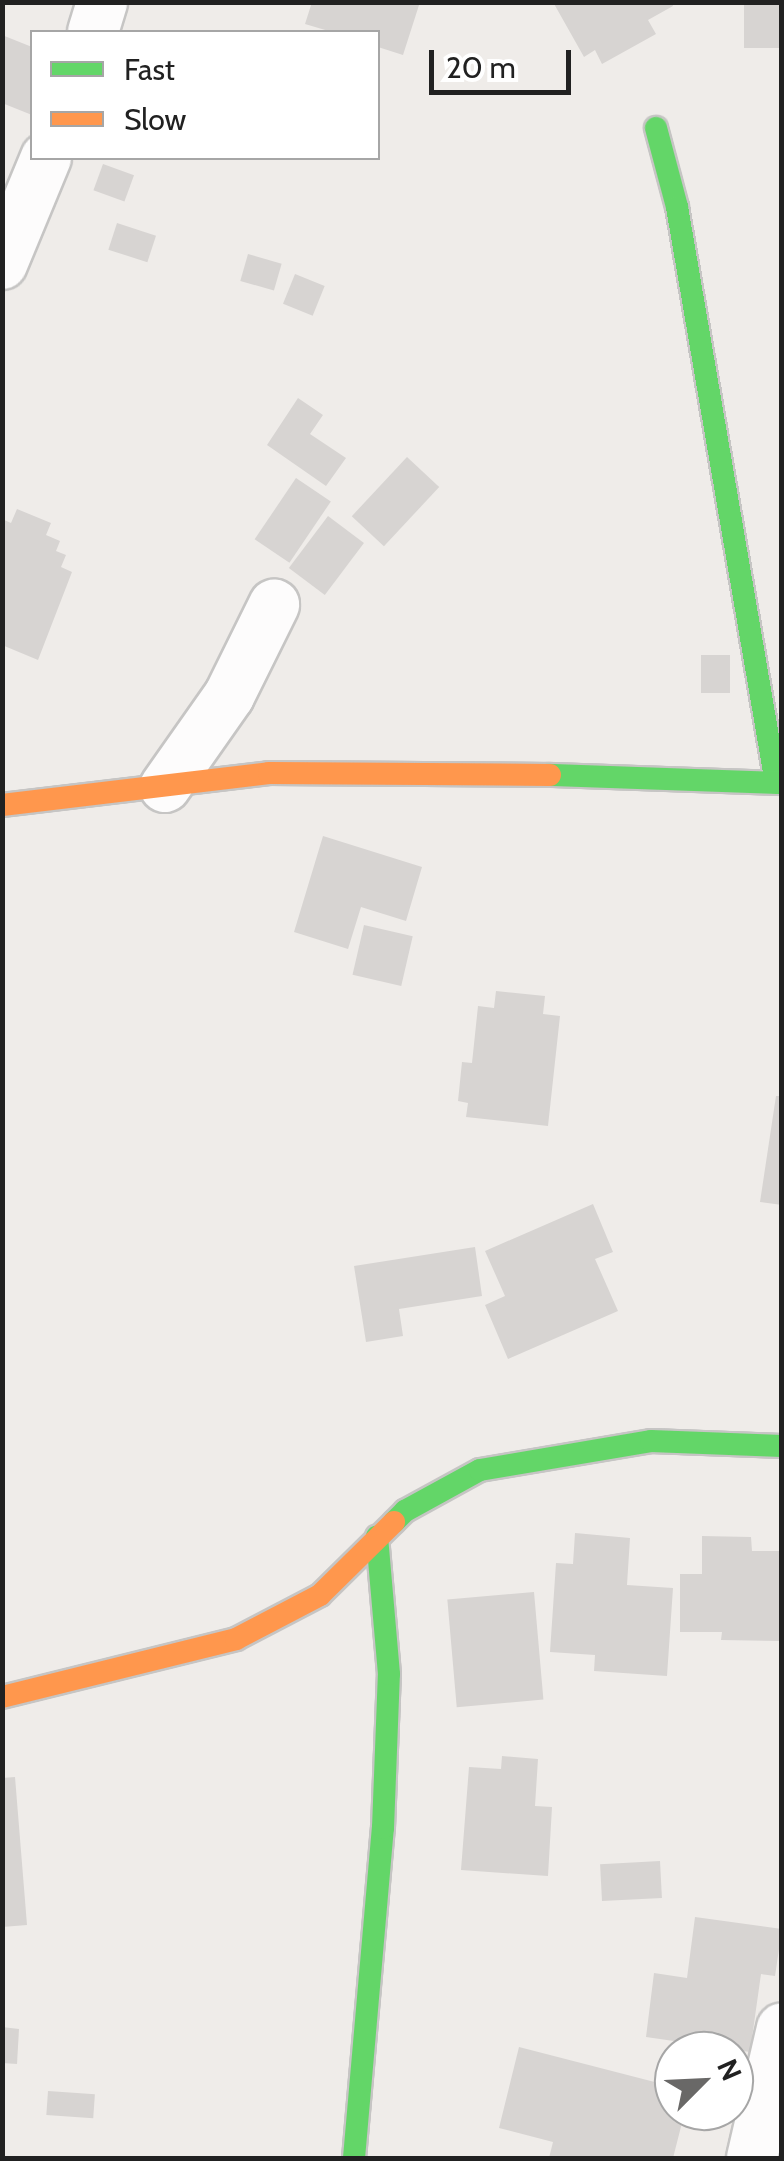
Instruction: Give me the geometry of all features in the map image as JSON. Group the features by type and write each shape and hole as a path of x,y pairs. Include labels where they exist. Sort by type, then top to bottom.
{"street":[{"path":"93,30 102,2"},
{"path":"2,805 268,773 554,775 778,783 678,207 656,128"},
{"path":"2,264 45,160"},
{"path":"166,786 229,696 274,605"},
{"path":"2,1697 236,1639 320,1595 406,1511 480,1470 651,1441 782,1446"},
{"path":"354,2158 383,1828 389,1674 377,1536"},
{"path":"752,2158 782,2028"}],"building":[{"path":"312,2 420,2 403,55 380,48 380,30 325,30 305,24"},
{"path":"553,2 672,2 673,6 648,20 656,34 602,64 595,50 584,57"},
{"path":"744,2 782,2 782,48 744,48"},
{"path":"2,35 30,46 30,114 2,103"},
{"path":"103,164 134,175 124,202 93,190"},
{"path":"117,223 156,236 147,262 108,250"},
{"path":"248,254 282,264 274,291 240,281"},
{"path":"295,274 325,286 313,316 283,304"},
{"path":"298,398 323,415 310,434 346,458 326,486 267,445"},
{"path":"407,457 439,487 384,546 352,516"},
{"path":"296,478 331,501 289,563 255,539"},
{"path":"17,509 51,523 46,535 60,541 56,551 66,555 61,567 72,572 38,660 2,645 2,519 11,523"},
{"path":"328,516 364,543 325,595 289,568"},
{"path":"701,655 730,655 730,693 701,693"},
{"path":"323,836 422,867 406,921 361,907 348,949 294,932"},
{"path":"364,925 413,936 401,986 353,975"},
{"path":"496,991 545,996 543,1014 560,1016 548,1126 466,1117 468,1103 458,1101 462,1062 472,1063 478,1006 494,1008"},
{"path":"776,1096 782,1096 782,1205 760,1202"},
{"path":"593,1204 613,1252 595,1259 618,1311 508,1359 485,1305 505,1296 485,1251"},
{"path":"475,1247 482,1296 399,1309 403,1336 366,1342 354,1266"},
{"path":"575,1533 630,1538 627,1585 673,1588 667,1676 594,1671 595,1655 550,1652 556,1563 573,1564"},
{"path":"702,1536 751,1537 752,1551 782,1551 782,1641 721,1640 722,1632 680,1632 680,1574 702,1574"},
{"path":"534,1592 543,1700 457,1707 447,1600"},
{"path":"502,1756 538,1759 535,1806 552,1807 548,1876 461,1870 469,1767 501,1769"},
{"path":"15,1777 27,1925 2,1927 2,1778"},
{"path":"660,1861 662,1898 602,1901 600,1864"},
{"path":"695,1917 782,1929 775,1976 761,1974 753,2031 654,2031 654,2038 646,2037 654,1973 687,1978"},
{"path":"2,2027 19,2029 17,2064 2,2063"},
{"path":"519,2047 654,2082 654,2131 680,2131 673,2158 549,2158 553,2142 499,2128"},
{"path":"48,2091 95,2094 93,2118 46,2115"}],"traffic: fast":[{"path":"656,128 677,207 776,783"},
{"path":"550,775 782,783"},
{"path":"394,1522 405,1511 480,1470 651,1441 782,1446"},
{"path":"354,2158 383,1828 389,1674 377,1537"}],"traffic: slow":[{"path":"2,805 269,773 550,775"},
{"path":"2,1697 236,1639 320,1595 394,1522"}]}
